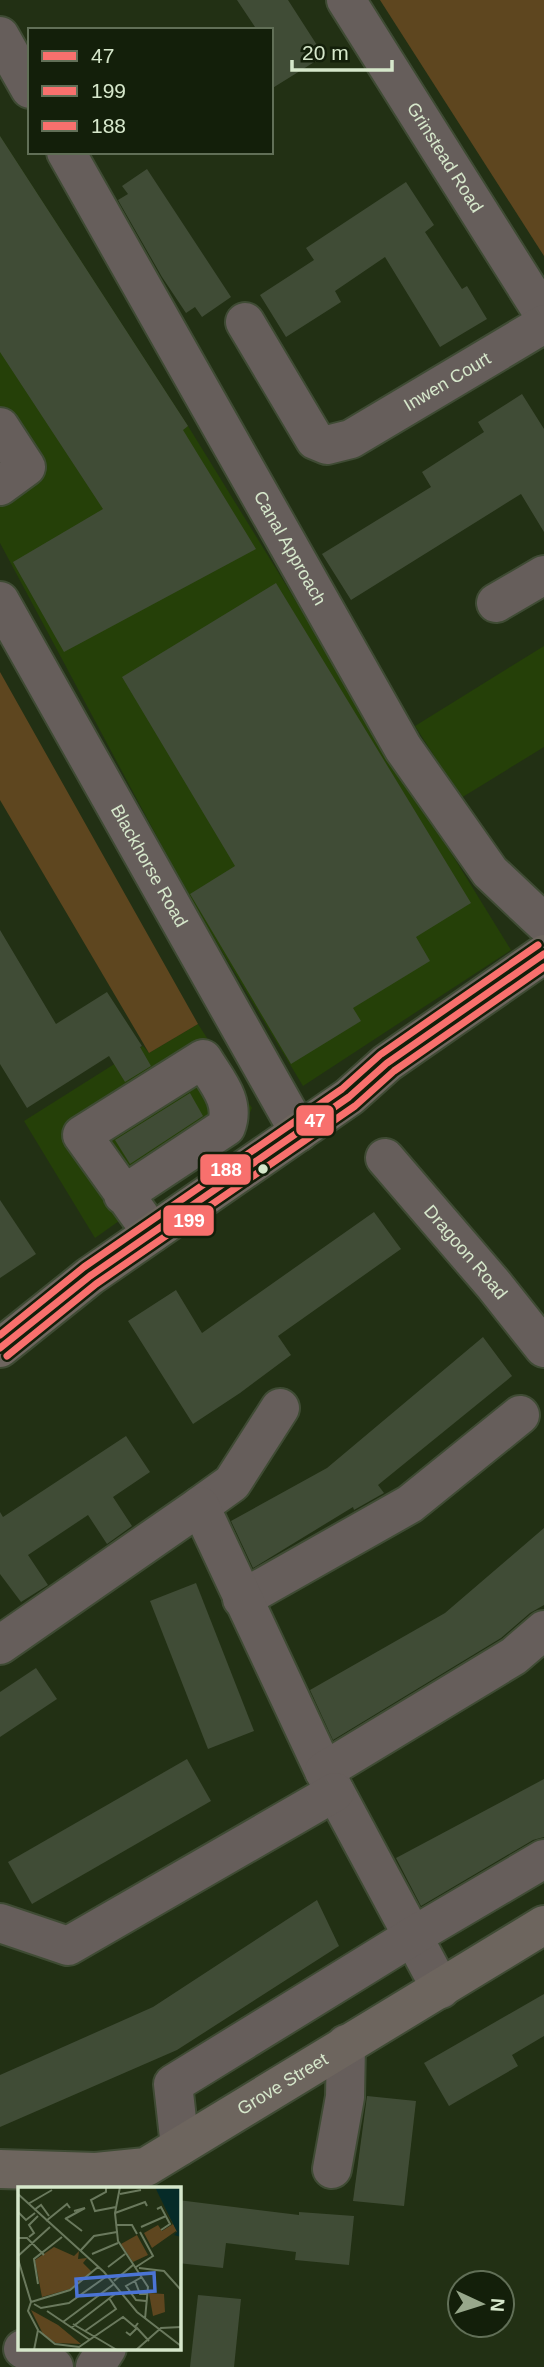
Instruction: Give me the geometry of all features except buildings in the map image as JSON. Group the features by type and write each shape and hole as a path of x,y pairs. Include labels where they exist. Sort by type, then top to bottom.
{"main road":[{"path":"0,1348 70,1290 349,1097 387,1063 544,954"},
{"name":"Grove Street","path":"0,2169 96,2172 147,2178 180,2146 544,1926"}],"street":[{"name":"Grinstead Road","path":"345,0 544,315"},
{"path":"0,36 28,85"},
{"name":"Canal Approach","path":"67,154 403,748 490,872 544,923"},
{"name":"Inwen Court","path":"245,322 315,440 327,444 351,439 544,324"},
{"path":"0,427 26,467 0,486"},
{"path":"496,603 544,575"},
{"name":"Blackhorse Road","path":"0,601 299,1132"},
{"path":"122,1195 226,1127 231,1115 229,1103 204,1059 82,1135 122,1195 152,1234"},
{"name":"Dragoon Road","path":"385,1158 544,1348"},
{"path":"0,1646 232,1483 280,1408"},
{"path":"242,1599 410,1504 520,1415"},
{"path":"200,1506 330,1781 441,1989"},
{"path":"0,1923 68,1945 330,1781 514,1656 544,1630"},
{"path":"180,2146 173,2084 544,1859"},
{"path":"332,2169 345,2097 346,2044"},
{"path":"95,2367 106,2350"}],"shaded area":[{"path":"380,0 544,0 544,256"},
{"path":"0,136 188,426 511,950 303,1086 188,895 0,543"},
{"path":"544,646 544,747 461,798 415,726"},
{"path":"0,672 198,1024 149,1053 0,800"},
{"path":"198,1024 252,1108 239,1136 95,1238 24,1121 143,1046 149,1053"}],"transit line":[{"name":"188","path":"0,1335 84,1267 342,1089 381,1054 538,945"},
{"name":"47","path":"0,1348 90,1276 349,1097 387,1063 544,954"},
{"name":"199","path":"7,1356 96,1284 355,1106 394,1071 544,967"}]}
